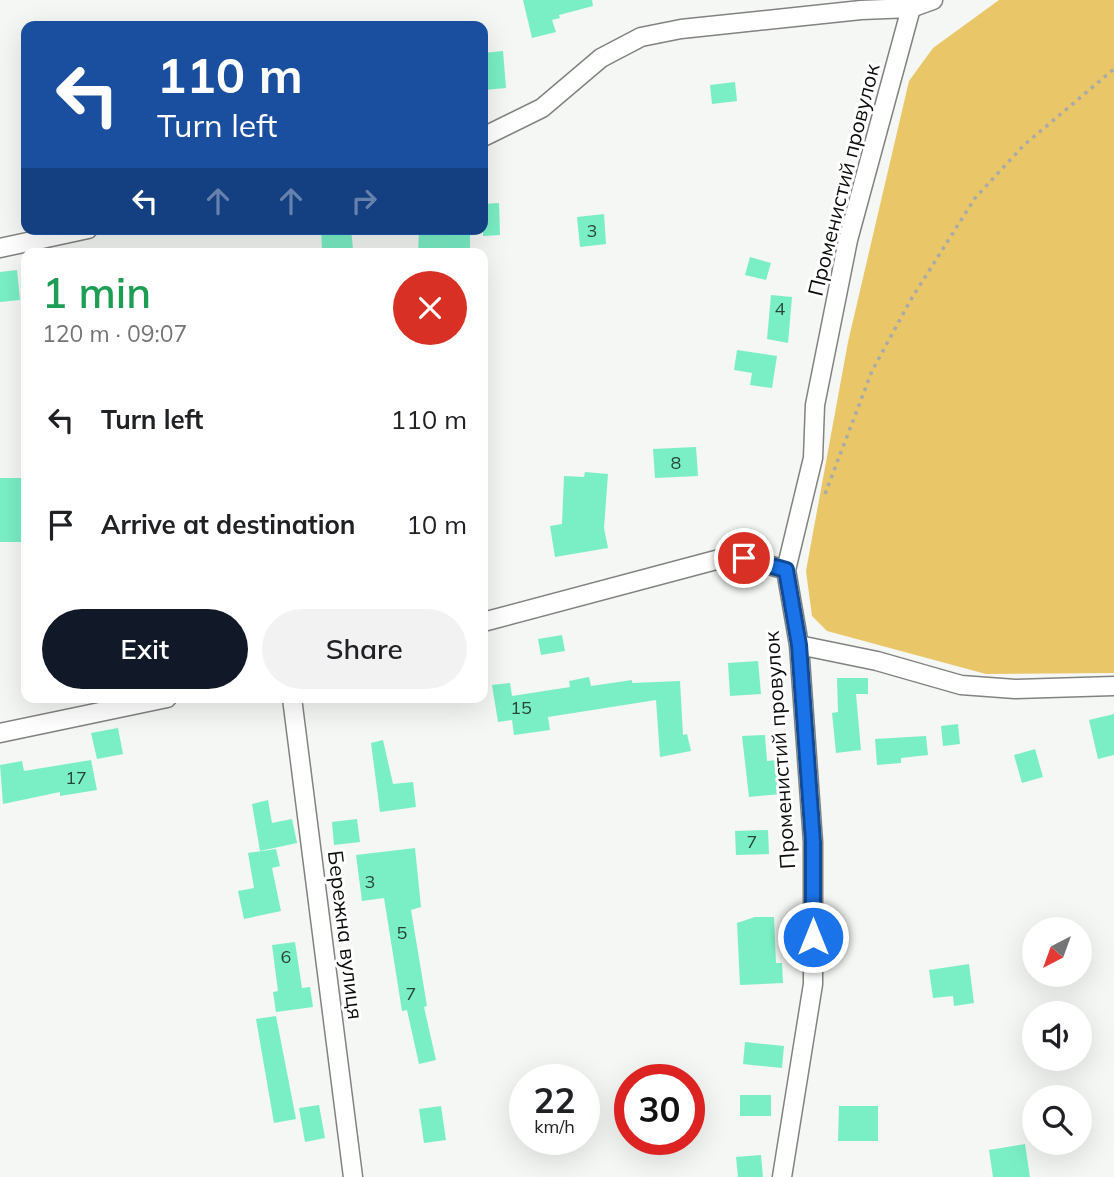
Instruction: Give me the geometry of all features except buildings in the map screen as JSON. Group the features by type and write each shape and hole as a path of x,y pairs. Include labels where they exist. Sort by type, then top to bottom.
{"street":[{"path":"488,135 542,108 601,58 642,37 694,27 861,10 911,8 933,0"},
{"name":"Променистий провулок","path":"782,1177 813,984 813,842 799,645 786,570 813,458 815,405 848,240 911,8"},
{"path":"0,248 60,235"},
{"path":"488,621 716,560 744,558 786,570"},
{"path":"799,645 877,661 961,685 1015,689 1114,686"},
{"path":"0,733 143,703"},
{"name":"Бережна вулиця","path":"293,703 353,1177"}],"path":[{"path":"821,498 829,489 872,371 909,301 975,198 1024,145 1114,69"}],"shaded area":[{"path":"999,0 1114,0 1114,673 986,674 827,631 812,616 806,571 848,342 909,81 933,48"}],"route":[{"path":"744,558 786,570 799,645 813,842 813,937"}]}
